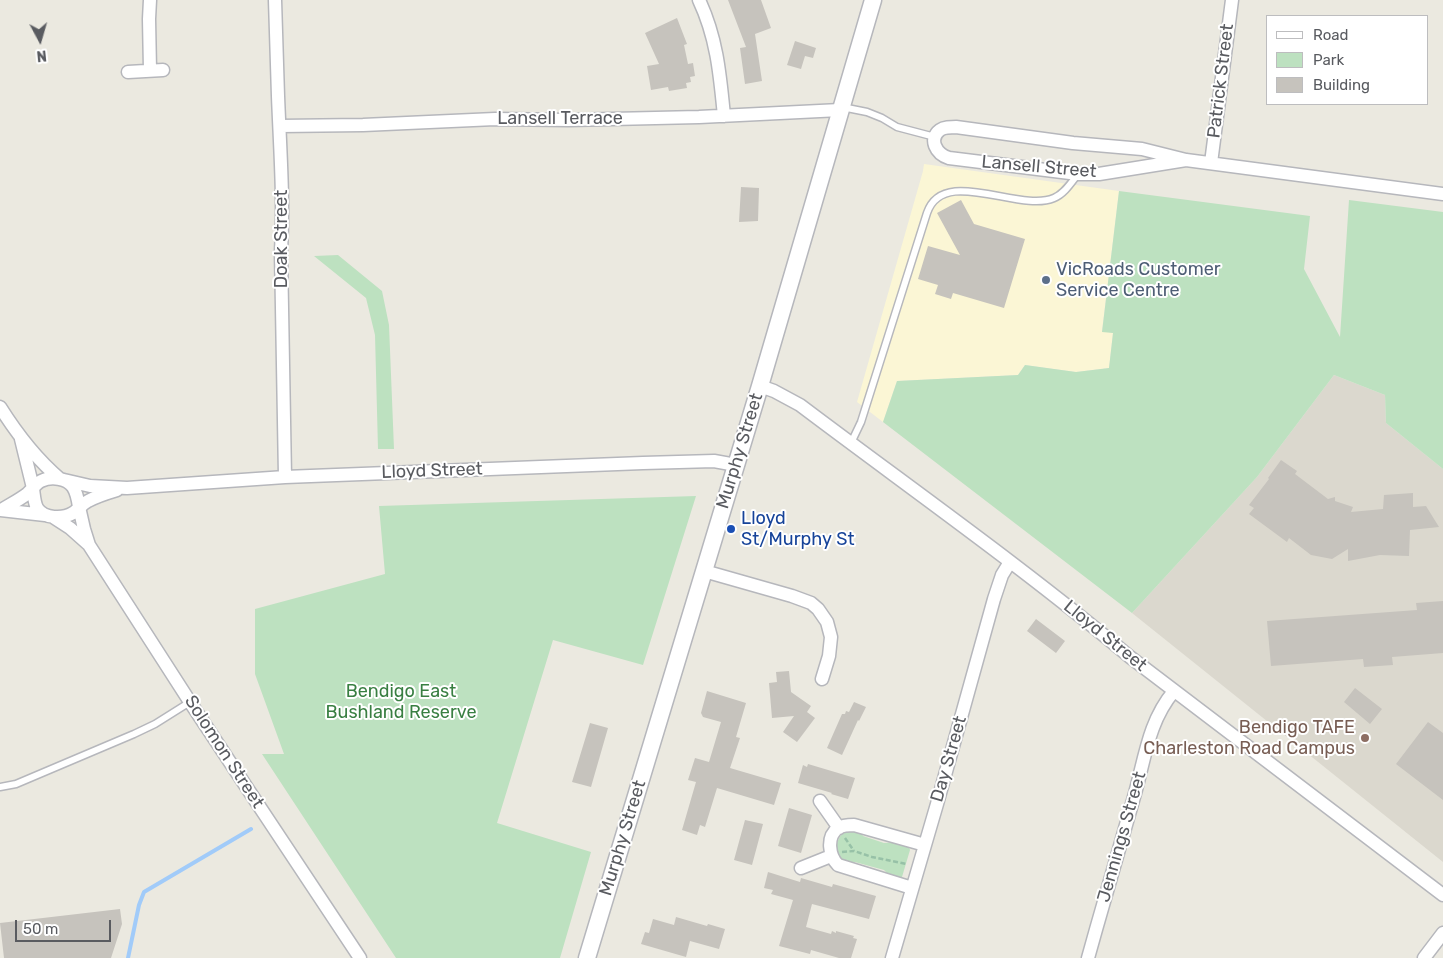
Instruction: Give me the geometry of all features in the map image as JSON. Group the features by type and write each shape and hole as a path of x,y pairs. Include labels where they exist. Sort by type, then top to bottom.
{"street":[{"path":"128,72 157,70 149,20 150,0"},
{"name":"Doak Street","path":"276,0 282,222 285,477"},
{"path":"699,0 715,44 724,116"},
{"name":"Murphy Street","path":"587,958 760,386 872,0"},
{"name":"Patrick Street","path":"1211,163 1232,0"},
{"name":"Lansell Terrace","path":"280,126 363,125 495,119 568,120 724,116 841,108"},
{"name":"Lansell Street","path":"1186,160 1099,174 1078,174 949,158 938,152 935,137 943,128 956,127 1073,143 1142,149 1186,160 1443,194"},
{"name":"Lloyd Street","path":"760,386 800,405 851,443 1010,562 1174,691 1443,895"},
{"path":"0,408 21,439 45,466 62,480 73,486 79,507 75,512 68,515 49,516 2,509"},
{"path":"21,439 36,506 49,516"},
{"name":"Lloyd Street","path":"62,480 90,486 127,488 285,477 706,461 736,465"},
{"path":"2,509 40,481 45,479 62,480"},
{"name":"Lloyd Street","path":"79,507 96,497 127,488"},
{"name":"Solomon Street","path":"79,507 84,530 90,545 190,702 360,958"},
{"name":"Solomon Street","path":"49,516 70,528 90,545"},
{"name":"Day Street","path":"892,958 994,599 1002,575 1010,562"},
{"path":"704,571 792,596 811,603 818,609 824,615 831,637 829,656 822,679"},
{"name":"Jennings Street","path":"1088,958 1151,732 1158,714 1174,691"},
{"path":"820,800 839,828"},
{"path":"912,888 838,865 831,856 830,843 834,833 839,828 849,825 925,846"},
{"path":"801,868 831,856"},
{"path":"1424,958 1443,933"}],"lane":[{"path":"841,108 867,112 897,127 935,137"},
{"path":"851,443 861,422 932,202 942,194 956,191 1034,201 1048,200 1062,193 1078,174"},
{"path":"0,787 16,784 134,734 155,724 190,702"}],"path":[{"path":"831,856 854,851 872,858 918,866"}],"shaded area":[{"path":"924,164 1119,191 1102,331 1113,333 1109,368 1076,372 1025,365 1018,375 897,381 883,422 857,402"},
{"name":"Bendigo TAFE Charleston Road Campus","path":"1334,375 1385,395 1386,423 1443,469 1443,862 1132,613 1257,477"}],"green space":[{"path":"1119,191 1310,216 1304,269 1340,337 1349,200 1443,212 1443,469 1386,423 1385,395 1334,375 1257,477 1132,613 883,422 897,381 1018,375 1025,365 1076,372 1109,368 1113,333 1102,332"},
{"path":"338,255 382,291 389,325 394,449 378,449 375,335 366,298 314,256"},
{"name":"Bendigo East Bushland Reserve","path":"696,496 643,665 553,640 497,823 591,852 560,958 396,958 262,754 284,754 255,674 255,609 385,574 379,506"},
{"path":"846,831 860,831 863,836 884,843 899,842 909,847 910,850 902,877 892,878 884,870 855,862 850,865 840,860 835,846 842,833"}],"building":[{"path":"728,0 761,0 771,28 755,34 762,81 745,84 740,48 746,47"},
{"path":"677,18 687,44 684,45 688,64 693,63 695,76 690,77 691,82 686,83 687,88 669,91 668,87 651,90 647,66 659,64 645,33"},
{"path":"795,41 816,48 813,58 805,56 801,69 787,65"},
{"path":"741,187 759,188 758,221 739,222"},
{"path":"961,200 974,224 1025,239 1004,308 953,293 951,299 935,294 938,285 918,279 928,246 960,255 937,213"},
{"path":"1281,460 1297,471 1295,474 1328,499 1335,497 1335,501 1353,507 1351,512 1383,509 1384,495 1413,493 1413,507 1426,506 1439,527 1410,530 1409,556 1380,555 1348,561 1348,549 1332,559 1311,555 1289,538 1287,542 1249,514 1254,508 1249,505"},
{"path":"1443,601 1443,653 1392,657 1393,665 1364,667 1363,659 1271,666 1267,621 1417,610 1416,603"},
{"path":"1036,619 1065,641 1056,653 1027,631"},
{"path":"789,671 791,692 811,706 807,712 815,718 797,742 783,732 794,716 772,718 769,683 777,682 776,672"},
{"path":"1355,688 1382,709 1370,724 1344,702"},
{"path":"707,691 746,703 736,737 740,738 730,768 781,783 774,805 717,788 705,827 700,825 697,835 682,830 696,782 688,780 695,758 709,762 721,722 703,717 701,713"},
{"path":"854,702 866,707 842,755 827,748 842,714 845,714 846,711 849,712"},
{"path":"1428,722 1443,733 1443,800 1396,764"},
{"path":"590,723 608,728 591,787 572,782"},
{"path":"808,764 855,778 848,799 798,783 803,765 807,767"},
{"path":"789,808 812,815 801,853 778,846"},
{"path":"745,820 763,824 752,865 734,860"},
{"path":"768,872 800,882 801,878 832,887 833,884 876,896 869,919 812,904 806,927 831,934 832,931 836,933 836,931 854,936 853,938 857,939 851,958 839,958 811,950 810,954 779,946 793,900 771,894 773,890 764,888"},
{"path":"120,909 122,924 111,958 4,958 0,923"},
{"path":"676,917 725,929 719,949 690,941 686,957 641,944 645,932 649,933 653,919 674,925"}],"waterway":[{"path":"128,958 139,905 144,892 251,829"}],"place":[{"name":"VicRoads Customer Service Centre","path":"1046,280"},
{"name":"Lloyd St/Murphy St","path":"731,529"},
{"name":"Bendigo TAFE Charleston Road Campus","path":"1365,738"}]}
